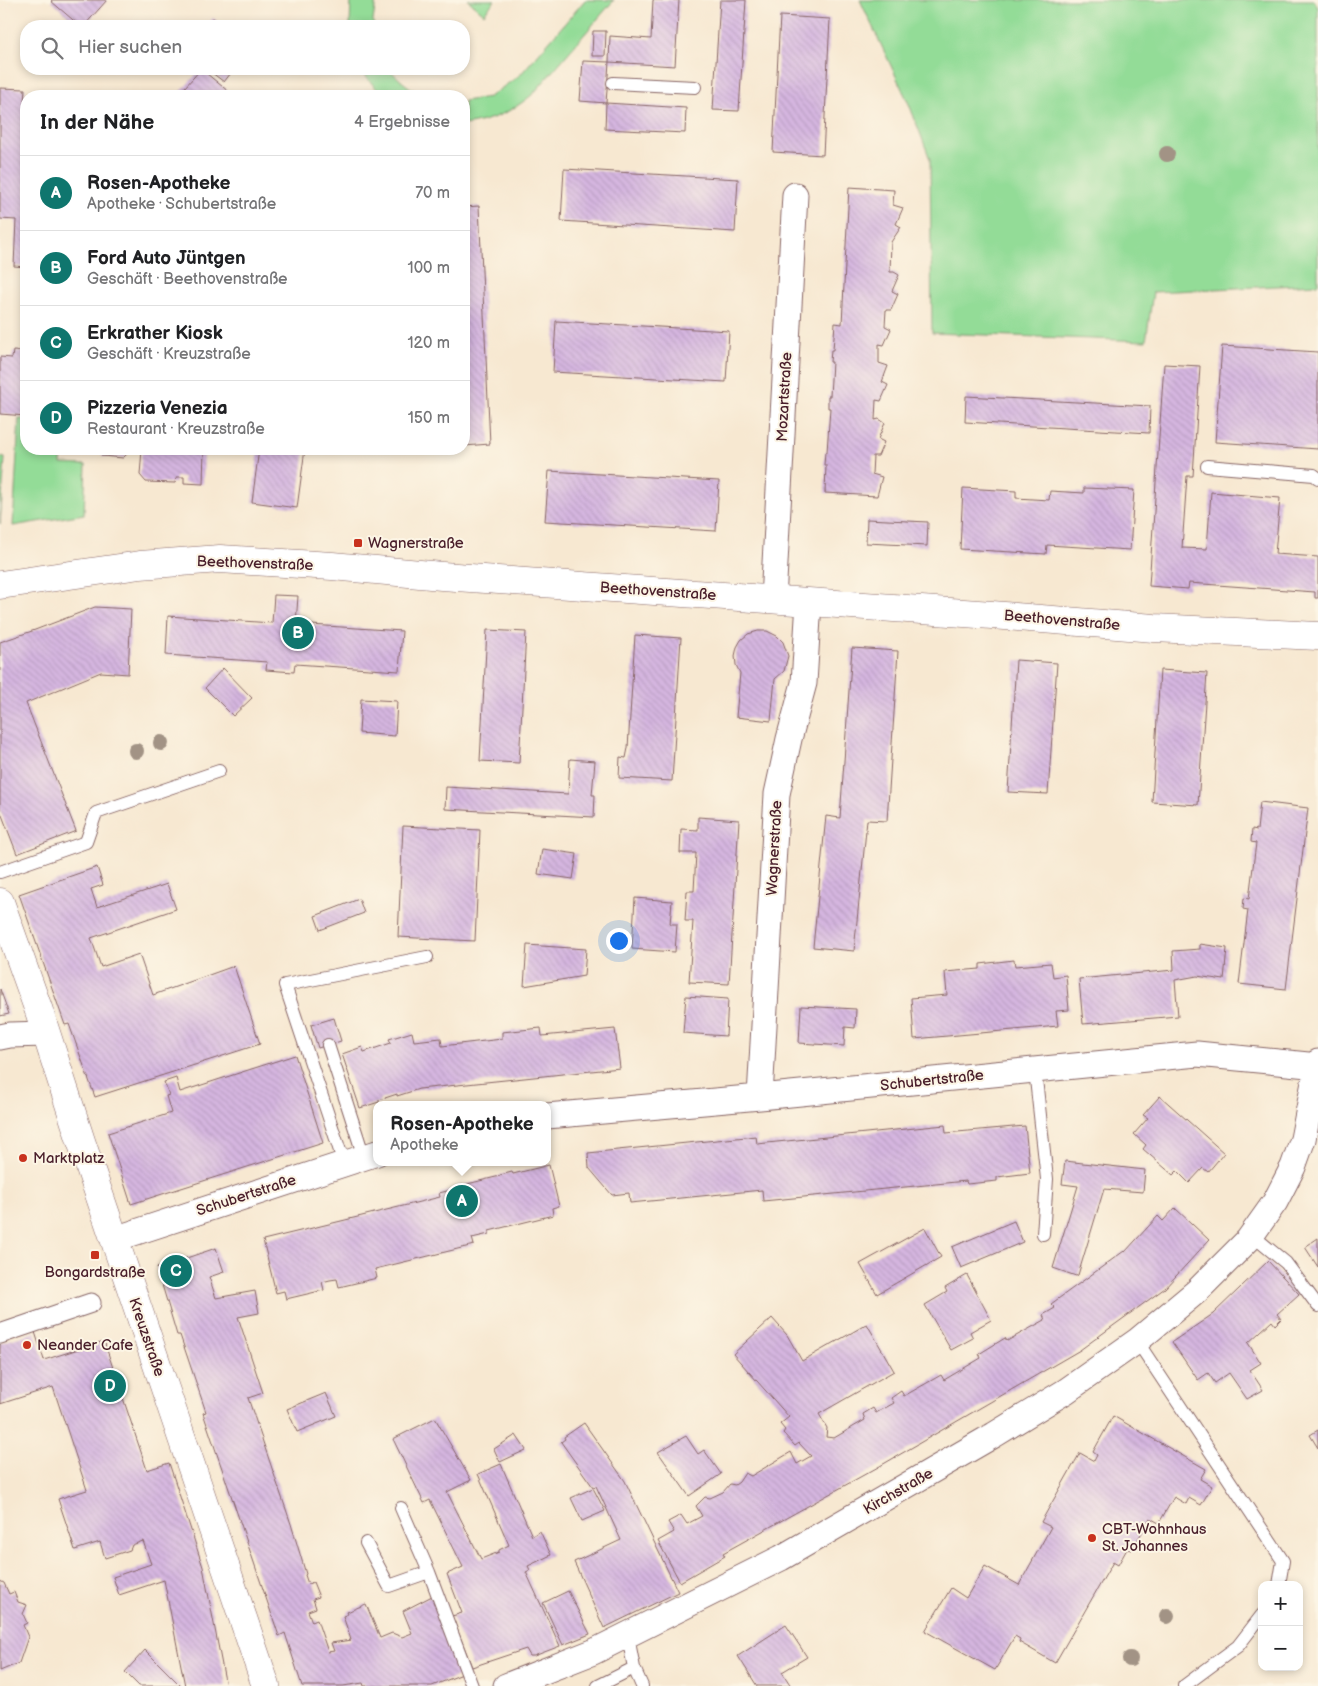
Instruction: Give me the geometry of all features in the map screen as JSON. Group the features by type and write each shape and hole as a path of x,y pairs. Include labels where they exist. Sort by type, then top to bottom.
{"main road":[{"name":"Beethovenstraße","path":"0,585 140,565 220,559 1154,628 1287,636 1318,636"},
{"name":"Kreuzstraße","path":"0,902 266,1686"}],"street":[{"name":"Mozartstraße","path":"773,600 795,195"},
{"name":"Wagnerstraße","path":"760,1097 777,794 804,684 809,602"},
{"path":"0,1037 42,1023"},
{"name":"Schubertstraße","path":"551,1116 1197,1054 1318,1066"},
{"name":"Kirchstraße","path":"506,1686 593,1652 781,1558 994,1435 1066,1391 1137,1341 1197,1291 1252,1235 1275,1202 1293,1167 1310,1143 1318,1062"},
{"name":"Schubertstraße","path":"115,1239 361,1158"},
{"path":"0,1334 91,1303"}],"lane":[{"path":"613,84 695,88"},
{"path":"1207,466 1314,475 1318,478"},
{"path":"0,872 86,842 96,813 219,771"},
{"path":"361,1158 286,985 427,957"},
{"path":"328,1045 361,1158"},
{"path":"1035,1070 1047,1179 1042,1234"},
{"path":"1252,1235 1286,1264 1318,1306"},
{"path":"1137,1341 1283,1561 1280,1581"},
{"path":"401,1508 430,1572 472,1686"},
{"path":"366,1543 389,1586 430,1572"},
{"path":"1184,1686 1238,1646 1258,1620"},
{"path":"621,1638 630,1647 634,1668 642,1686"},
{"path":"598,1686 634,1668"}],"green space":[{"path":"351,0 376,0 373,20 350,20"},
{"path":"468,0 495,0 484,14"},
{"path":"585,0 614,0 533,94 501,115 470,124 470,100 489,97 520,75"},
{"path":"860,0 1314,0 1318,8 1318,284 1153,292 1146,341 932,333 930,159 909,104"},
{"path":"365,75 395,75 414,90 378,90"},
{"path":"20,419 20,455 62,455 61,464 86,465 84,514 13,526"},
{"path":"0,457 5,458 0,524"}],"building":[{"path":"107,0 89,20 73,20 51,1"},
{"path":"653,0 679,0 675,66 609,62 610,36 651,39"},
{"path":"720,0 746,0 739,111 713,110"},
{"path":"780,16 830,19 823,155 773,152"},
{"path":"593,31 606,31 605,56 592,56"},
{"path":"583,61 609,62 606,103 580,101"},
{"path":"196,75 208,75 227,90 182,90"},
{"path":"215,75 229,75 224,82"},
{"path":"0,88 25,89 20,90 20,266 14,266 16,220 0,219"},
{"path":"606,103 686,108 685,133 605,129"},
{"path":"564,169 738,179 735,232 561,221"},
{"path":"849,187 894,190 893,205 903,208 896,224 901,227 891,242 890,272 899,275 892,291 898,294 891,310 886,310 885,326 891,329 884,345 879,344 879,363 888,366 882,382 888,385 881,401 876,400 875,420 879,419 885,423 878,439 884,442 878,456 873,456 872,474 882,477 877,496 825,493 826,465 824,465 825,452 827,452 830,408 828,408 828,396 830,396 832,362 830,362 835,323 842,324"},
{"path":"479,206 490,444 470,446 470,207"},
{"path":"556,321 729,331 726,382 553,372"},
{"path":"1222,346 1318,352 1318,449 1215,442"},
{"path":"13,351 20,352 20,416 0,414 0,357 12,358"},
{"path":"1164,364 1200,366 1193,476 1187,476 1182,548 1207,549 1211,492 1280,498 1275,554 1318,557 1318,598 1315,598 1315,592 1189,583 1188,589 1149,586"},
{"path":"966,396 1150,406 1149,433 965,422"},
{"path":"102,455 126,455 123,458"},
{"path":"142,455 204,455 203,484 184,483 184,477 176,477 175,483 146,482 140,475"},
{"path":"258,455 304,455 297,508 252,502"},
{"path":"549,471 719,481 716,531 545,521"},
{"path":"963,488 1016,491 1016,498 1049,500 1050,491 1084,493 1084,488 1134,490 1130,550 1047,545 1046,554 960,549"},
{"path":"867,519 928,522 927,546 866,543"},
{"path":"274,595 298,596 296,624 402,631 399,671 295,664 294,672 266,670 267,662 166,655 168,616 272,623"},
{"path":"95,607 131,609 128,674 101,672 26,703 76,831 17,854 0,810 0,642"},
{"path":"487,630 526,632 519,763 480,761"},
{"path":"767,631 777,636 783,642 788,656 784,671 775,679 771,721 736,717 740,673 736,665 737,647 748,634"},
{"path":"635,635 681,638 672,781 619,778 620,757 626,758 628,748"},
{"path":"852,648 898,651 887,821 867,820 854,951 813,947 826,816 840,818"},
{"path":"1016,660 1057,663 1048,794 1008,792"},
{"path":"223,668 252,698 233,716 205,688"},
{"path":"1160,670 1207,673 1198,805 1152,802"},
{"path":"361,699 397,701 395,736 359,733"},
{"path":"570,759 595,761 592,795 595,795 594,817 445,809 446,787 568,794"},
{"path":"1260,802 1308,808 1286,989 1239,984 1248,910 1243,909 1244,898 1249,899 1256,843 1251,842 1252,829 1257,830"},
{"path":"698,817 739,820 729,984 689,982 693,921 685,921 687,891 694,891 696,853 680,853 681,829 698,830"},
{"path":"403,826 480,830 475,941 398,937"},
{"path":"542,849 577,854 573,879 538,874"},
{"path":"97,867 103,885 91,889 97,907 167,884 176,909 91,938 101,967 139,954 153,995 234,966 260,1044 95,1097 69,1024 65,1025 19,894"},
{"path":"635,898 672,901 670,924 677,924 675,952 632,949"},
{"path":"359,899 364,913 320,930 315,916"},
{"path":"1200,944 1227,948 1224,980 1197,976 1175,980 1178,1016 1083,1024 1079,979 1174,970 1173,951 1200,949"},
{"path":"527,945 586,949 584,976 524,986"},
{"path":"1014,960 1015,966 1051,963 1053,977 1066,975 1069,1010 1056,1011 1058,1026 914,1039 911,998 947,995 945,972 980,969 980,964"},
{"path":"0,989 9,1014 0,1016"},
{"path":"686,996 728,999 726,1036 683,1033"},
{"path":"801,1006 856,1009 855,1028 845,1027 844,1046 799,1043"},
{"path":"334,1018 341,1041 318,1048 311,1025"},
{"path":"541,1028 542,1036 615,1029 620,1068 419,1089 397,1096 397,1094 379,1101 373,1101 373,1104 360,1108 342,1054 362,1047 364,1052 391,1043 389,1039 412,1032 414,1041 441,1038 442,1046 502,1039 502,1032"},
{"path":"295,1055 323,1143 131,1204 108,1133 171,1113 166,1096 169,1095 164,1082 176,1078 180,1092"},
{"path":"1160,1096 1224,1153 1208,1172 1203,1168 1189,1183 1177,1171 1173,1175 1143,1149 1146,1145 1134,1134 1148,1118 1143,1115"},
{"path":"945,1125 946,1133 1025,1126 1030,1173 997,1177 997,1181 967,1184 966,1181 763,1201 762,1190 630,1203 629,1193 612,1195 589,1168 588,1153 756,1136 757,1144"},
{"path":"1065,1161 1145,1170 1143,1192 1104,1189 1078,1275 1076,1276 1053,1268 1078,1186 1062,1184"},
{"path":"549,1166 559,1206 552,1208 553,1215 489,1231 489,1234 472,1238 474,1245 375,1269 377,1278 339,1287 337,1279 330,1280 322,1282 324,1290 286,1299 284,1291 276,1293 263,1240 440,1197 439,1193 459,1188 459,1186 512,1172 513,1174"},
{"path":"1175,1208 1209,1240 1165,1288 1080,1350 880,1466 723,1553 725,1556 680,1582 658,1541 674,1532 668,1522 681,1515 687,1524 702,1516 696,1506 705,1497 710,1498 723,1492 730,1484 735,1485 745,1473 751,1476 791,1452 797,1464 811,1456 799,1443 795,1446 783,1433 785,1430 780,1424 789,1417 733,1354 772,1318 787,1335 802,1361 867,1324 894,1371 819,1414 827,1428 826,1437 834,1438 865,1420 863,1414 873,1408 876,1413 894,1403 891,1398 901,1391 904,1396 941,1375 944,1380 981,1358 979,1354 1005,1338 1007,1341 1045,1320 1043,1315 1055,1308 1051,1304 1125,1252 1158,1216 1163,1221"},
{"path":"1014,1221 1023,1242 961,1268 952,1247"},
{"path":"925,1228 941,1257 877,1294 860,1264"},
{"path":"1318,1238 1318,1267 1305,1247"},
{"path":"216,1248 224,1272 209,1277 216,1298 255,1291 259,1313 238,1317 263,1393 248,1398 291,1524 308,1584 313,1582 319,1597 313,1599 316,1608 308,1611 312,1622 317,1620 328,1652 334,1651 331,1643 351,1640 343,1616 348,1614 347,1612 366,1604 380,1638 392,1633 402,1637 412,1633 403,1611 434,1595 465,1673 432,1686 364,1686 363,1683 343,1686 302,1686 285,1633 279,1636 203,1413 206,1412 180,1335 177,1335 157,1268"},
{"path":"1268,1261 1299,1294 1277,1314 1281,1319 1275,1325 1272,1321 1248,1343 1261,1363 1250,1370 1263,1390 1247,1399 1229,1373 1215,1383 1208,1373 1198,1380 1172,1342 1213,1314"},
{"path":"967,1275 991,1320 970,1332 973,1338 951,1350 925,1305 947,1292 945,1288"},
{"path":"35,1332 44,1360 104,1341 147,1470 169,1463 203,1567 226,1686 185,1686 164,1580 119,1595 113,1577 151,1564 143,1541 132,1545 130,1550 105,1558 100,1542 75,1550 58,1499 87,1490 53,1387 0,1404 0,1343"},
{"path":"326,1393 336,1416 297,1432 287,1409"},
{"name":"CBT-Wohnhaus St. Johannes","path":"1113,1416 1206,1469 1200,1479 1212,1486 1201,1505 1189,1498 1186,1504 1174,1497 1159,1523 1150,1518 1132,1550 1127,1549 1118,1565 1113,1562 1055,1663 1019,1642 1020,1639 1015,1636 995,1670 925,1631 951,1588 966,1598 985,1566 1019,1585 1051,1527 1041,1522 1080,1453 1094,1461 1097,1455 1093,1452"},
{"path":"435,1418 471,1480 447,1492 481,1559 499,1552 499,1550 509,1545 478,1474 501,1464 532,1536 540,1531 551,1555 528,1566 530,1570 526,1572 560,1646 534,1656 530,1656 526,1649 472,1667 452,1616 462,1613 447,1574 463,1567 430,1500 424,1503 393,1439"},
{"path":"584,1423 625,1481 678,1592 604,1628 574,1562 621,1540 596,1486 593,1487 561,1442 565,1439 564,1437"},
{"path":"1318,1430 1318,1448 1310,1435"},
{"path":"516,1435 526,1450 500,1462 494,1449"},
{"path":"686,1436 698,1454 704,1450 721,1474 689,1496 658,1452"},
{"path":"593,1488 605,1511 582,1521 571,1498"},
{"path":"0,1581 4,1583 9,1594 14,1592 18,1602 27,1605 23,1614 27,1623 23,1625 28,1637 19,1663 0,1671"},
{"path":"568,1591 590,1634 563,1645 543,1603"},
{"path":"786,1625 807,1657 782,1672 791,1686 757,1686 738,1656"},
{"path":"145,1650 181,1686 139,1686 125,1672"}],"place":[{"name":"Wagnerstraße","path":"358,543"},
{"name":"Ford Auto Jüntgen","path":"298,633"},
{"name":"Marktplatz","path":"23,1158"},
{"name":"Rosen-Apotheke","path":"462,1201"},
{"name":"Bongardstraße","path":"95,1255"},
{"name":"Erkrather Kiosk","path":"176,1271"},
{"name":"Neander Cafe","path":"27,1345"},
{"name":"Pizzeria Venezia","path":"110,1386"},
{"name":"CBT-Wohnhaus St. Johannes","path":"1092,1538"}]}
